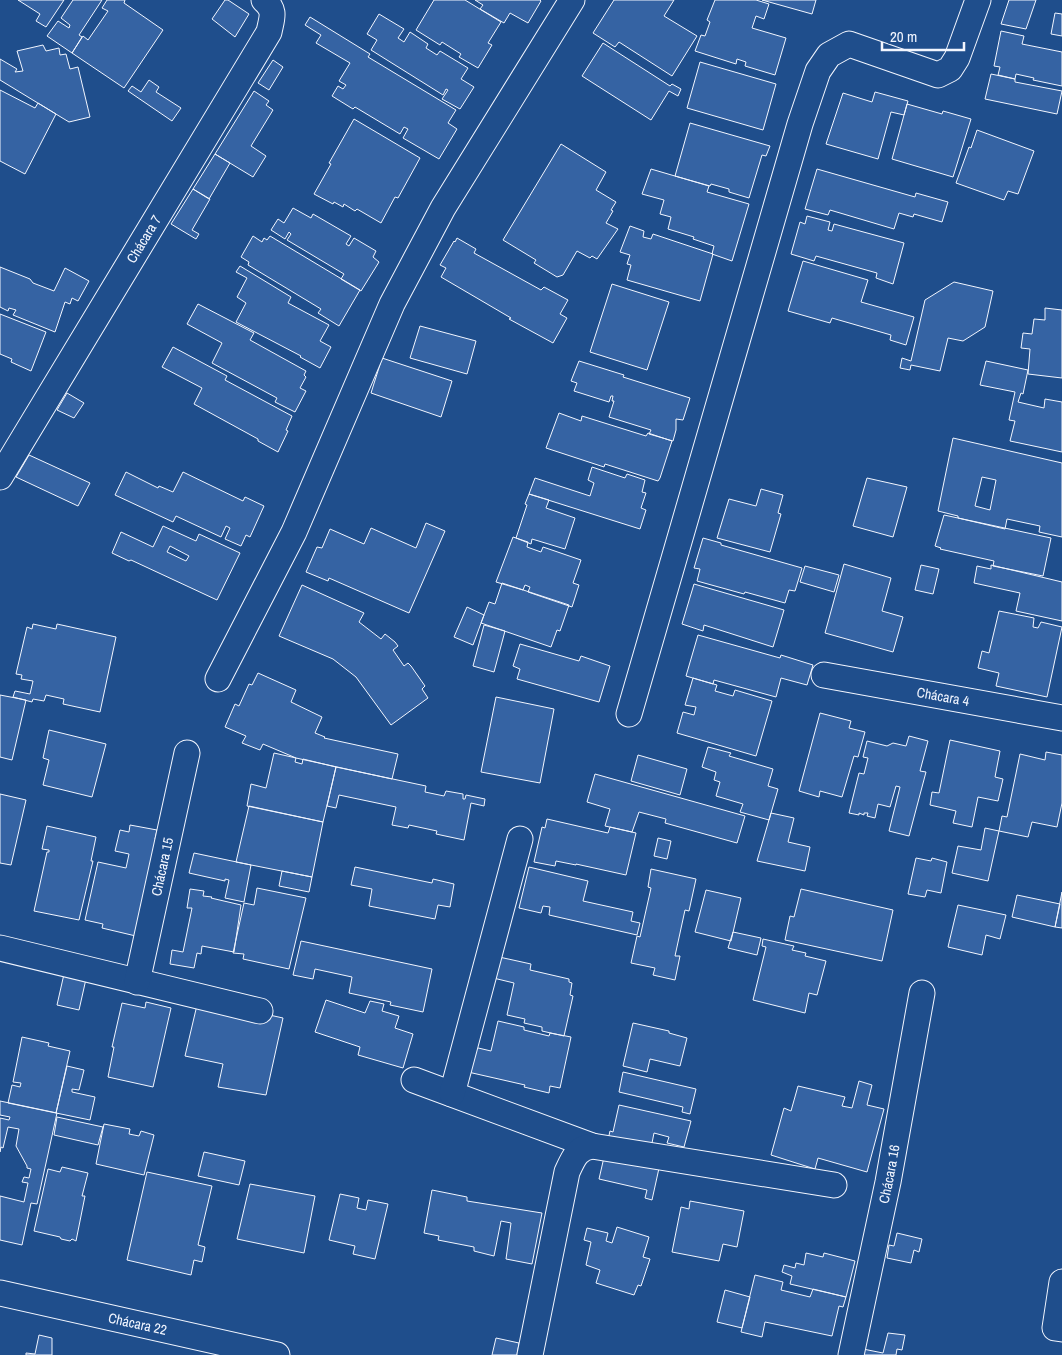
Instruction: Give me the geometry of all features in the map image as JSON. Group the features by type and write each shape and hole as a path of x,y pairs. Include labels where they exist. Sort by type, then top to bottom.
{"street":[{"name":"Chácara 7","path":"0,476 269,32 273,16 271,7 264,0"},
{"path":"218,679 294,532 392,304 442,208 572,0"},
{"path":"629,714 797,133 818,71 829,55 849,44 938,75 950,68 957,58 978,0"},
{"name":"Chácara 4","path":"824,675 1062,718"},
{"name":"Chácara 15","path":"137,982 187,753"},
{"path":"452,1094 520,839"},
{"path":"0,948 260,1011"},
{"name":"Chácara 16","path":"851,1355 888,1182 922,993"},
{"path":"414,1080 592,1146 834,1185"},
{"path":"530,1355 567,1172 580,1150 592,1146"},
{"path":"1062,1282 1055,1328 1062,1329"},
{"name":"Chácara 22","path":"0,1293 269,1354"}],"building":[{"path":"18,0 64,0 46,27 36,21 40,14"},
{"path":"73,0 102,0 79,35 82,37 72,53 47,36 58,21 69,28 70,25 61,18"},
{"path":"107,0 125,0 124,3 163,30 124,88 72,53 83,36 88,40 108,11 102,8"},
{"path":"225,0 228,0 249,14 235,37 212,19"},
{"path":"434,0 465,0 501,22 488,43 492,45 478,68 459,57 461,54 442,42 440,45 416,30"},
{"path":"475,0 541,1 528,23 510,13 504,23 480,9 483,5"},
{"path":"614,0 674,0 664,16 697,36 672,76 619,42 615,47 593,33"},
{"path":"715,0 756,0 769,4 764,19 756,16 752,28 786,38 775,75 745,66 746,62 737,59 736,64 695,51 701,35 705,36 710,22 707,20"},
{"path":"762,0 816,0 812,14"},
{"path":"1009,0 1036,0 1026,29 1001,24"},
{"path":"1055,13 1062,14 1062,36 1051,34"},
{"path":"379,14 404,29 398,38 404,42 410,32 428,44 426,48 437,55 440,51 468,68 461,79 474,87 460,109 442,99 448,90 446,89 443,95 371,50 377,40 367,34"},
{"path":"310,17 370,54 368,57 456,110 448,123 457,129 439,159 403,138 408,129 404,127 400,134 355,107 353,109 332,96 338,86 343,89 346,85 339,81 350,63 316,43 321,35 305,25"},
{"path":"1001,31 1024,36 1022,44 1062,52 1062,86 1033,80 1034,78 1016,74 1015,79 998,75 1000,67 994,66"},
{"path":"603,43 670,86 672,84 681,89 678,96 669,91 651,120 582,76"},
{"path":"43,45 46,51 59,48 60,55 66,54 70,69 78,67 90,117 69,122 0,80 0,59 17,69 15,72 23,71 17,51"},
{"path":"273,60 283,67 269,90 258,83"},
{"path":"700,62 776,84 763,130 687,108"},
{"path":"991,74 1015,79 1015,82 1062,91 1057,114 985,99"},
{"path":"149,80 159,87 156,92 181,108 172,121 128,91 132,86 141,92"},
{"path":"0,90 35,108 38,103 56,114 25,174 0,161"},
{"path":"254,91 269,101 266,105 273,110 251,146 266,156 253,177 215,154"},
{"path":"875,92 908,101 904,115 891,112 878,159 826,144 843,93 872,102"},
{"path":"907,104 942,114 943,111 971,119 953,177 892,159"},
{"path":"354,119 420,158 398,198 395,197 381,223 357,209 355,211 344,204 343,207 334,202 333,204 314,194"},
{"path":"690,123 770,146 766,156 762,155 749,198 729,192 729,189 711,184 710,186 675,176"},
{"path":"977,130 1034,151 1018,194 1008,191 1004,200 956,183"},
{"path":"561,144 606,172 596,190 616,202 606,223 618,229 597,259 592,256 590,258 577,251 563,275 557,277 534,263 536,260 503,240"},
{"path":"215,154 230,163 209,199 193,189"},
{"path":"651,169 709,186 707,192 749,204 732,261 712,254 714,246 693,239 694,237 668,229 671,217 660,214 664,200 642,194"},
{"path":"817,169 915,197 916,193 948,202 942,222 914,214 913,217 899,213 894,229 830,210 828,215 805,209"},
{"path":"193,189 210,199 192,230 199,234 196,239 171,224"},
{"path":"293,208 311,218 313,214 351,236 346,244 349,246 354,238 376,251 373,257 379,262 361,291 341,279 344,274 287,240 291,234 289,232 285,239 271,230 278,219 284,223"},
{"path":"807,216 830,222 828,230 832,231 834,224 904,243 893,284 876,278 877,273 816,256 814,261 791,254 800,222 805,224"},
{"path":"630,226 644,231 643,237 651,239 653,234 713,254 700,301 627,280 631,265 627,264 630,255 620,252"},
{"path":"253,236 262,242 264,238 267,240 270,236 360,290 339,326 318,313 321,309 248,265 249,262 241,257"},
{"path":"457,238 476,249 474,253 541,290 544,287 568,300 560,314 567,318 553,343 509,319 511,318 441,277 446,268 440,265"},
{"path":"803,261 868,280 861,302 914,317 906,345 890,340 891,335 832,318 830,323 788,311"},
{"path":"240,266 291,297 288,303 329,325 320,341 331,347 320,368 236,322 246,303 237,297 247,278 236,272"},
{"path":"0,267 54,291 65,268 89,281 78,301 72,298 70,304 65,302 55,332 13,315 16,310 9,308 8,311 0,307"},
{"path":"954,282 993,291 985,327 963,341 948,338 940,371 911,365 910,370 900,368 902,358 911,361 925,300"},
{"path":"612,284 669,302 647,370 590,352"},
{"path":"198,304 254,333 250,340 306,371 304,375 306,377 300,388 306,391 295,412 275,402 277,398 212,363 222,343 187,324"},
{"path":"1045,308 1062,310 1062,378 1028,374 1030,349 1021,348 1023,333 1032,334 1034,319 1045,320"},
{"path":"0,314 46,332 31,371 11,362 12,359 0,354"},
{"path":"420,326 476,341 467,374 410,358"},
{"path":"173,347 227,376 225,380 292,416 286,430 288,431 278,452 194,404 202,388 162,367"},
{"path":"382,358 452,381 441,417 371,393"},
{"path":"579,361 690,398 683,420 676,419 673,441 649,434 651,430 609,417 614,401 612,401 613,396 611,396 609,402 574,391 577,383 571,381"},
{"path":"986,361 1028,370 1023,394 1021,393 1018,402 1044,408 1045,399 1062,402 1062,452 1010,441 1015,421 1009,420 1015,392 980,385"},
{"path":"67,393 84,403 74,418 57,410"},
{"path":"559,413 581,421 582,416 646,436 648,433 672,441 660,478 658,481 605,464 604,467 546,448"},
{"path":"953,438 1062,463 1062,537 1039,532 1040,526 1007,519 1005,529 958,518 958,516 938,511","holes":["982,477 996,480 990,510 975,506"]},
{"path":"29,455 90,483 78,506 16,477"},
{"path":"592,467 625,478 627,474 645,480 642,492 646,493 641,508 646,510 640,529 529,494 535,478 590,496 594,483 588,480"},
{"path":"126,472 158,488 159,486 173,492 183,472 243,501 245,497 264,506 250,537 246,535 241,546 225,539 230,528 226,526 221,537 176,516 173,522 115,495"},
{"path":"867,478 907,487 893,537 853,526"},
{"path":"761,489 783,495 778,513 781,514 770,552 717,538 729,499 756,506"},
{"path":"529,494 549,500 546,508 575,518 565,549 532,539 531,544 516,538"},
{"path":"944,515 1051,538 1043,576 993,566 994,561 940,549 935,546"},
{"path":"426,523 445,531 409,613 329,578 328,581 306,572 317,547 322,548 330,529 364,544 371,528 416,548"},
{"path":"163,526 196,541 199,534 240,553 217,600 112,553 121,532 153,547","holes":["170,546 189,556 186,561 167,552"]},
{"path":"513,537 528,542 527,547 541,552 543,547 581,560 573,583 579,585 572,607 528,592 530,587 525,585 523,590 496,582"},
{"path":"703,538 802,568 795,591 789,590 785,603 697,581 700,569 694,568"},
{"path":"844,564 891,578 882,611 903,617 893,652 825,633"},
{"path":"921,565 939,569 933,594 915,590"},
{"path":"991,565 1062,582 1062,621 1016,611 1020,593 974,583 977,566 991,569"},
{"path":"805,566 839,575 834,592 800,582"},
{"path":"502,583 569,605 560,631 557,630 551,647 481,623 489,602 495,604"},
{"path":"694,584 784,610 773,647 704,625 703,631 682,624"},
{"path":"302,585 364,613 359,622 381,639 385,634 395,642 398,646 393,650 404,666 408,663 411,666 425,686 422,689 428,698 391,725 356,677 333,659 279,636"},
{"path":"467,607 484,615 473,645 454,637"},
{"path":"999,611 1034,618 1033,627 1038,628 1041,622 1062,627 1047,697 996,686 999,673 978,668 982,651 989,653"},
{"path":"33,624 56,629 57,624 116,637 100,712 63,704 64,699 46,695 44,701 33,699 32,702 13,697 15,691 30,694 33,681 21,679 22,675 16,674 27,627 32,629"},
{"path":"484,625 505,631 494,672 473,666"},
{"path":"698,635 780,658 781,655 813,665 807,685 781,678 776,697 714,680 713,684 686,676"},
{"path":"520,644 579,661 581,656 610,666 599,702 517,679 520,669 513,666"},
{"path":"258,673 296,690 291,702 322,717 315,733 324,738 398,754 392,779 296,758 263,744 260,750 242,743 246,736 225,727 235,704 239,706 249,684 252,685"},
{"path":"693,678 717,685 715,691 733,696 735,690 772,701 756,756 677,733 683,712 694,715 696,707 685,705"},
{"path":"0,695 26,700 12,760 0,757"},
{"path":"496,697 554,709 540,783 481,772"},
{"path":"820,713 851,721 849,728 865,732 858,757 854,756 842,797 820,791 819,797 799,791"},
{"path":"49,730 106,744 92,797 43,785 49,760 43,758"},
{"path":"909,736 928,741 920,771 926,772 909,836 889,831 900,787 896,786 890,807 878,804 875,818 867,816 868,813 864,813 864,815 859,813 859,815 849,813 859,773 864,774 868,758 863,757 867,741 887,746 893,743 906,746"},
{"path":"950,740 1000,751 995,777 1003,779 998,801 978,797 972,827 953,823 956,811 930,805 932,792 939,793"},
{"path":"708,747 731,753 729,756 773,769 768,786 778,789 769,820 740,812 743,804 716,796 720,782 714,780 716,772 702,767"},
{"path":"1046,752 1062,755 1062,803 1057,827 1032,822 1028,837 999,831 1002,816 1007,817 1020,754 1045,760"},
{"path":"274,753 296,758 295,762 302,764 303,759 336,767 323,822 247,806 251,784 266,788"},
{"path":"638,755 687,769 680,795 631,781"},
{"path":"336,767 426,786 425,792 444,796 446,791 463,794 463,799 465,799 466,795 485,799 484,806 471,803 464,840 436,834 437,831 409,825 408,828 392,825 396,807 339,795 336,808 327,806"},
{"path":"595,774 745,816 737,843 665,823 666,819 639,812 632,832 605,826 610,809 587,802"},
{"path":"0,794 26,800 11,865 0,863"},
{"path":"249,806 323,822 312,877 236,862"},
{"path":"771,813 794,818 788,842 810,847 805,871 757,861"},
{"path":"547,819 608,833 610,827 636,833 626,875 556,861 555,866 534,862 542,827 545,828"},
{"path":"130,825 157,830 140,937 102,928 103,924 85,920 98,862 126,868 129,854 115,851 120,830 129,832"},
{"path":"47,826 96,837 91,861 93,861 79,920 34,911 47,852 49,852 49,850 42,849"},
{"path":"985,828 999,831 988,881 952,873 958,846 981,850"},
{"path":"658,838 671,841 667,859 654,856"},
{"path":"194,853 251,865 244,902 225,898 229,880 225,879 225,881 189,873"},
{"path":"916,858 931,861 932,858 947,862 941,893 927,890 925,897 908,894"},
{"path":"355,867 432,883 433,879 454,884 450,907 438,905 435,919 369,906 372,889 351,885"},
{"path":"529,867 588,881 583,901 633,912 631,921 640,923 637,935 549,915 550,907 543,906 541,913 519,908"},
{"path":"651,869 696,879 689,911 685,910 675,956 680,956 675,980 653,975 655,968 631,963 637,936 640,937 651,888 648,887"},
{"path":"282,871 312,877 309,892 279,886"},
{"path":"257,888 306,898 289,969 243,959 244,954 233,953 244,903 254,905"},
{"path":"190,889 204,891 203,896 241,905 234,952 202,946 201,954 197,953 194,968 170,964 172,950 183,952 192,908 187,908"},
{"path":"801,889 893,910 882,961 785,940 790,916 794,917"},
{"path":"706,890 741,898 731,941 695,932"},
{"path":"1062,892 1062,928 1055,927"},
{"path":"1017,895 1060,904 1055,927 1012,917"},
{"path":"958,905 1006,915 1000,939 986,935 982,955 948,947"},
{"path":"733,932 761,938 757,955 728,948"},
{"path":"763,939 794,946 792,950 806,953 805,956 826,961 817,995 809,993 805,1013 753,1000 766,947 762,946"},
{"path":"301,941 432,969 423,1012 390,1005 391,1002 349,993 352,977 315,969 313,979 293,975"},
{"path":"490,955 531,964 530,970 569,979 569,982 572,983 570,995 573,996 564,1036 542,1031 542,1027 524,1023 525,1019 507,1015 514,983 485,976"},
{"path":"64,974 86,979 79,1010 57,1005"},
{"path":"326,1000 365,1013 370,1001 384,1004 382,1011 399,1016 395,1028 413,1034 403,1068 358,1055 360,1047 315,1032"},
{"path":"146,1002 171,1008 153,1087 108,1077 114,1047 112,1047 122,1003 145,1008"},
{"path":"197,1005 233,1007 283,1018 266,1095 218,1087 223,1064 185,1056"},
{"path":"498,1021 524,1027 524,1030 549,1036 550,1033 571,1037 560,1088 550,1086 549,1093 524,1087 525,1085 468,1072 474,1047 491,1051"},
{"path":"633,1023 669,1031 669,1033 687,1038 680,1066 650,1059 647,1072 623,1066"},
{"path":"22,1037 49,1043 48,1046 70,1051 56,1113 8,1103 12,1085 20,1087 21,1083 13,1082"},
{"path":"67,1066 84,1070 79,1090 72,1089 72,1092 95,1097 90,1120 56,1113"},
{"path":"623,1072 696,1089 690,1114 682,1112 683,1107 619,1092"},
{"path":"859,1081 872,1085 867,1105 884,1109 867,1172 818,1158 815,1169 771,1155 784,1108 791,1111 798,1086 845,1097 842,1106 852,1108"},
{"path":"0,1101 57,1113 37,1204 31,1203 22,1245 0,1240 0,1196 24,1202 28,1183 22,1182 24,1177 29,1178 31,1169 27,1168 16,1146 19,1129 8,1127 3,1148 1,1147 0,1152 0,1118 9,1120 10,1117 0,1115"},
{"path":"619,1105 691,1121 684,1147 667,1143 669,1137 654,1133 651,1148 663,1150 652,1200 645,1198 647,1190 599,1179 610,1131 613,1132"},
{"path":"57,1117 103,1127 98,1145 54,1135"},
{"path":"104,1124 130,1129 129,1134 139,1136 141,1131 154,1135 144,1175 96,1164"},
{"path":"204,1152 245,1161 239,1185 198,1176"},
{"path":"62,1167 88,1173 82,1196 85,1196 76,1241 61,1239 60,1237 34,1231 48,1169 60,1172"},
{"path":"147,1172 212,1186 198,1245 205,1247 202,1262 194,1260 191,1275 127,1260"},
{"path":"250,1184 315,1196 304,1253 237,1239"},
{"path":"432,1190 467,1197 467,1201 542,1213 532,1264 506,1259 511,1223 501,1221 494,1256 474,1251 474,1247 438,1240 439,1236 424,1233"},
{"path":"340,1194 359,1198 357,1208 366,1210 368,1200 388,1204 375,1259 353,1254 355,1246 329,1240"},
{"path":"690,1201 744,1211 737,1247 723,1244 719,1261 672,1252 681,1207 689,1209"},
{"path":"617,1227 649,1237 643,1257 650,1259 641,1286 638,1285 634,1295 596,1283 600,1270 586,1265 591,1242 584,1240 587,1228 608,1233 606,1241 612,1243"},
{"path":"897,1233 922,1239 919,1252 914,1250 911,1263 887,1258 889,1245 894,1246"},
{"path":"806,1253 823,1257 824,1253 855,1261 846,1297 790,1284 792,1276 782,1272 784,1265 795,1268 796,1263 804,1265"},
{"path":"755,1275 783,1282 781,1290 810,1297 813,1289 846,1297 843,1307 839,1306 832,1336 765,1322 762,1337 741,1332"},
{"path":"725,1290 750,1297 742,1328 717,1322"},
{"path":"888,1333 905,1335 902,1350 897,1349 896,1355 862,1355 863,1349 883,1353"},
{"path":"39,1335 52,1338 52,1355 26,1355 26,1353 35,1354"},
{"path":"496,1338 519,1343 517,1355 492,1355"}]}
